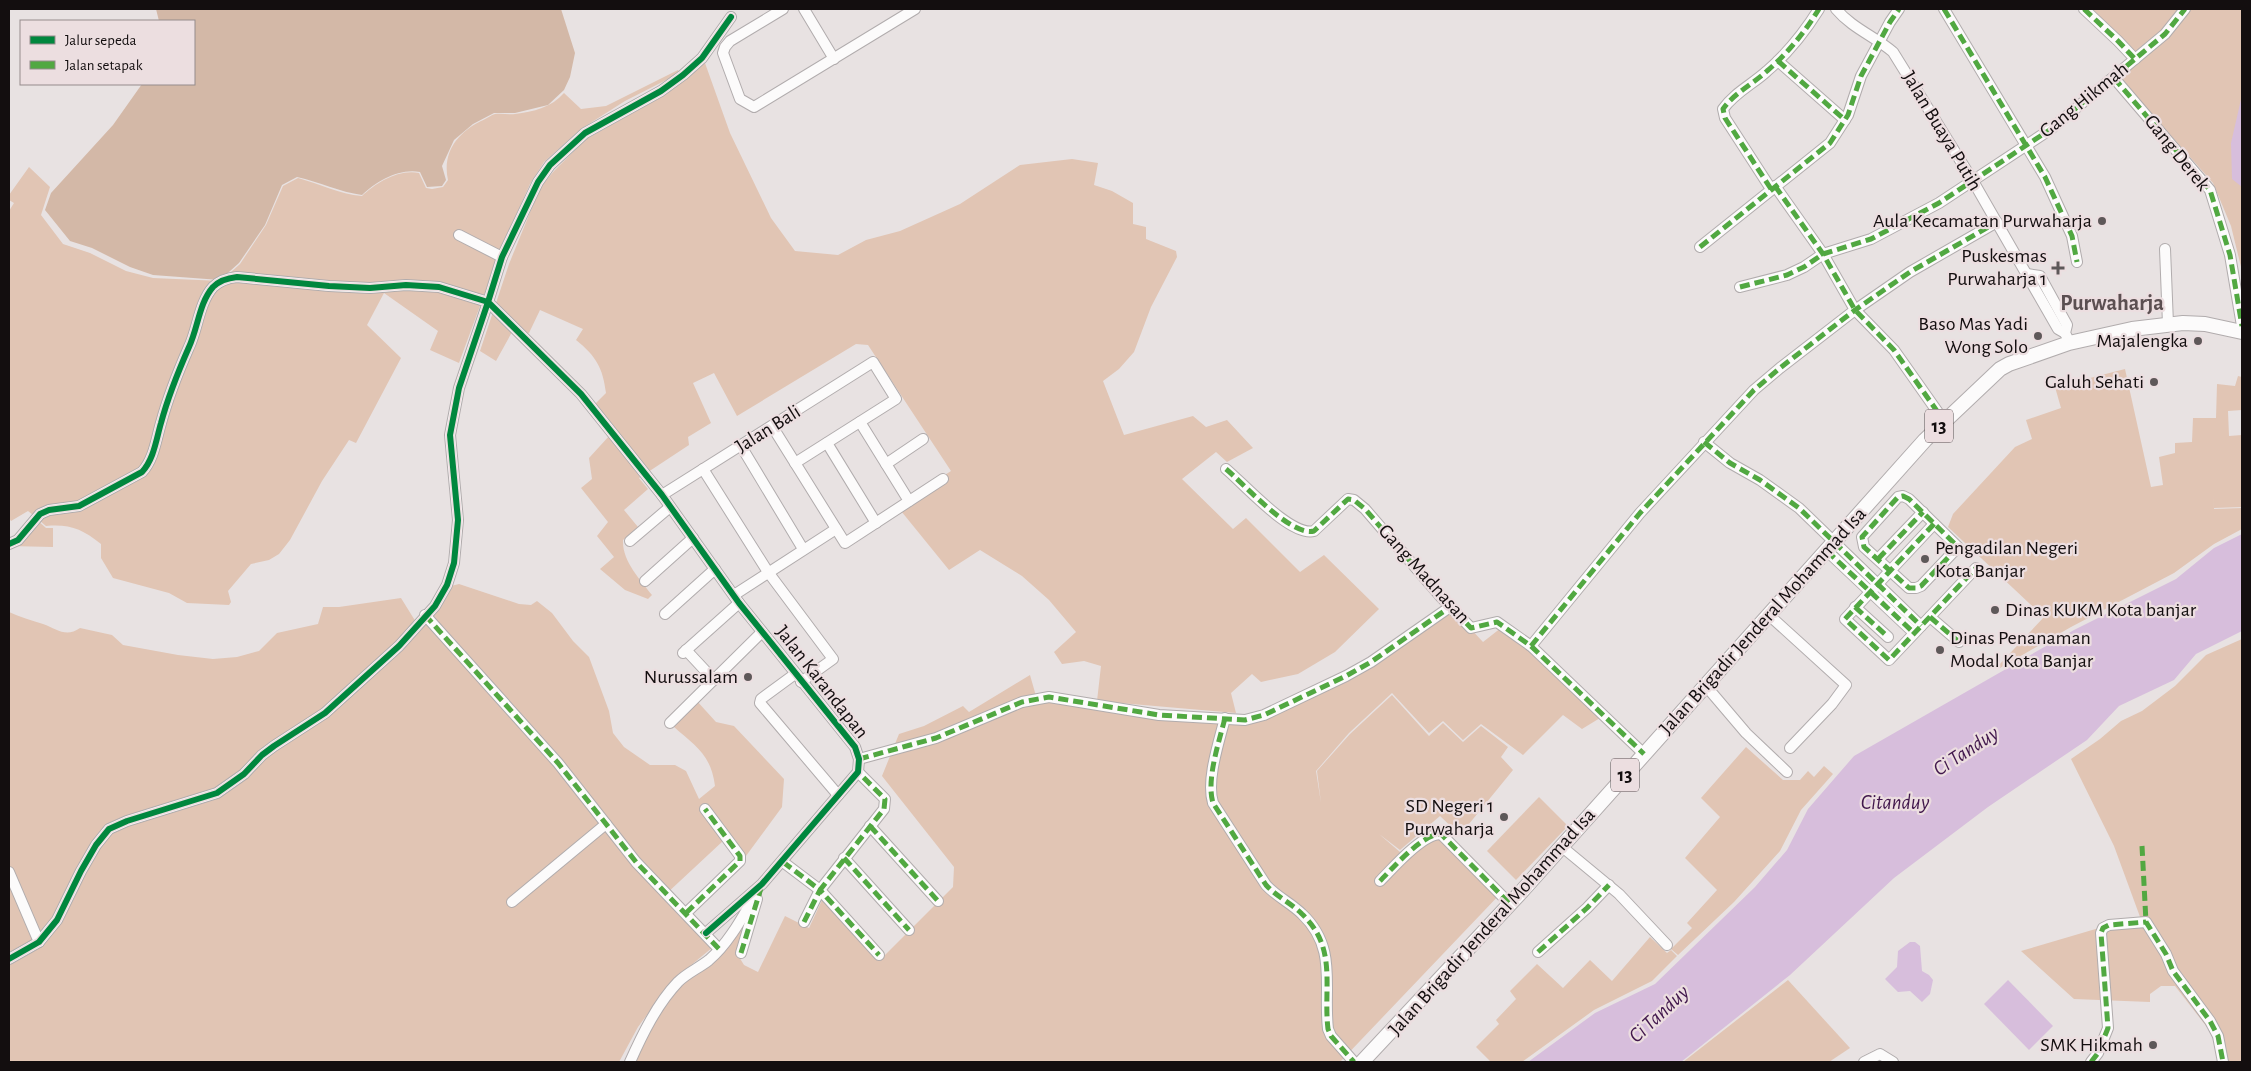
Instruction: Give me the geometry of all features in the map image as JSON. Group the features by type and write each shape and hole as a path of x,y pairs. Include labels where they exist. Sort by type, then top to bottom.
{"highway":[{"name":"Jalan Brigadir Jenderal Mohammad Isa","path":"1362,1062 1510,904 1944,421 2000,369 2067,338 2168,324 2196,323 2242,332"}],"street":[{"path":"783,9 749,28 725,47 723,53 740,99 754,107 834,59 903,12 915,9"},
{"path":"804,9 834,59"},
{"path":"1819,9 1799,40 1723,109 1725,118 1823,254 1855,310 1894,350 1944,421"},
{"name":"Jalan Buaya Putih","path":"1836,9 1853,26 1880,41 1893,52 1973,181 2058,329 2067,338"},
{"path":"1700,248 1773,187 1823,151 1846,120 1861,76 1890,22 1900,9"},
{"path":"1944,9 1960,34 1982,76 2027,145 2062,211 2072,236 2076,262"},
{"path":"2084,9 2118,40 2135,60"},
{"name":"Gang Hikmah","path":"1740,287 1788,275 1823,254 1871,239 1973,181 2051,129 2114,78 2165,34 2185,9"},
{"path":"9,959 39,942 57,920 96,845 110,829 127,821 217,793 230,785 268,750 325,713 399,646 435,606 447,585 454,563 458,520 450,434 459,388 502,257 538,182 550,165 585,133 661,91 683,75 702,58 731,17"},
{"path":"1778,61 1846,120"},
{"name":"Gang Derek","path":"2114,78 2210,190 2230,255 2242,326"},
{"path":"1530,646 1640,513 1754,390 1855,310 1910,272 1997,222"},
{"path":"459,235 502,257"},
{"path":"2164,249 2168,324"},
{"path":"9,544 18,540 40,514 49,510 79,506 142,472 149,464 164,413 178,372 190,346 200,313 212,288 226,278 237,277 370,288 406,285 439,287 488,302"},
{"name":"Jalan Karandapan","path":"488,302 581,394 662,495 762,632 855,747 859,759 858,772 783,862 762,884"},
{"name":"Jalan Bali","path":"662,495 873,362 896,399 860,422"},
{"path":"795,463 860,422 909,501"},
{"path":"772,426 845,543 943,479"},
{"path":"886,464 923,439"},
{"path":"1704,442 1730,463 1760,480 1799,508 1831,547 1918,629"},
{"path":"826,443 876,523"},
{"path":"741,446 803,549"},
{"path":"703,469 768,572 833,659 761,699 762,707 838,795"},
{"name":"Gang Madnasan","path":"1226,469 1268,508 1293,526 1307,532 1314,531 1348,499 1354,500 1365,509 1450,607 1471,628 1497,622 1530,646 1644,754"},
{"path":"1898,497 1909,499 1922,512 1958,547 1921,586 1909,588 1864,547 1862,537 1898,497"},
{"path":"630,541 670,507"},
{"path":"1878,559 1922,512"},
{"path":"1934,524 1844,619 1889,660 1976,568"},
{"path":"714,680 685,651 737,599 768,572 836,528"},
{"path":"645,581 693,538"},
{"path":"665,614 715,569"},
{"path":"859,759 936,738 1022,702 1037,698 1049,697 1159,715 1245,720 1264,715 1346,676 1371,662 1450,607"},
{"path":"1855,607 1888,637"},
{"path":"425,616 558,763 636,862 706,933 719,949"},
{"path":"1770,616 1846,685 1832,704 1790,748"},
{"path":"1930,617 1959,642"},
{"path":"670,723 762,632"},
{"path":"1706,686 1746,733 1787,772"},
{"path":"1225,718 1210,795 1213,803 1266,885 1274,894 1302,914 1318,936 1324,949 1328,970 1328,1029 1331,1036 1354,1062"},
{"path":"804,922 820,890 884,809 885,799 858,772"},
{"path":"686,913 740,861 740,856 705,809"},
{"path":"512,902 606,824"},
{"path":"870,826 938,901"},
{"path":"1380,881 1425,840 1441,834 1510,904"},
{"path":"1561,846 1609,885 1667,945"},
{"path":"844,858 909,930"},
{"path":"783,862 820,890 879,955"},
{"path":"9,872 39,942"},
{"path":"706,933 762,884"},
{"path":"630,1062 639,1042 666,997 678,982 710,959 719,949 762,884"},
{"path":"741,952 762,884"},
{"path":"1538,952 1587,908 1609,885"},
{"path":"2091,1062 2098,1053 2108,1028 2101,933 2103,928 2109,925 2146,922 2166,954 2173,971 2210,1021 2218,1036 2223,1062"},
{"path":"1864,1062 1880,1054 1893,1062"}],"shaded area":[{"path":"156,9 561,9 575,53 570,77 564,90 548,105 515,113 494,113 473,124 454,140 442,166 446,180 442,186 427,187 420,172 412,171 389,177 374,185 362,195 297,177 282,185 265,225 239,263 220,280 153,275 130,267 92,248 70,241 45,210 51,193 113,125 141,85 195,85 195,20 159,20"},
{"path":"2090,9 2242,9 2242,271 2231,226 2213,183 2120,78 2140,61"},
{"path":"705,63 730,133 771,218 795,251 838,255 866,240 900,231 960,204 1020,165 1072,159 1098,163 1094,185 1112,191 1133,203 1133,224 1146,227 1146,239 1176,251 1177,257 1151,307 1134,352 1119,369 1103,381 1124,435 1193,416 1206,427 1227,420 1253,448 1227,462 1216,452 1182,479 1233,529 1246,518 1300,572 1324,555 1379,609 1335,652 1298,674 1261,682 1252,674 1231,693 1236,713 1097,701 1101,666 1084,661 1062,664 1054,652 1076,632 1049,600 1022,576 980,550 949,570 897,506 951,471 868,345 856,344 737,416 714,373 693,383 711,423 688,437 689,445 639,478 648,489 624,510 638,527 623,540 623,548 633,569 652,595 648,599 625,590 600,569 614,557 597,536 608,522 581,488 592,479 589,458 610,435 590,409 606,393 603,376 597,363 589,352 576,340 583,329 540,310 529,333 512,332 496,361 480,351 509,264 540,188 586,139 665,95"},
{"path":"678,70 680,73 625,101 581,129 544,162 530,184 501,249 459,363 430,350 438,331 384,293 367,325 401,358 356,443 349,440 322,481 290,540 279,554 269,560 251,564 228,591 231,602 229,605 187,603 169,593 113,578 101,558 101,544 82,531 62,526 46,526 28,511 11,521 9,518 9,211 14,203 9,200 9,195 29,167 50,187 41,215 63,244 90,253 126,271 153,278 221,281 240,264 266,225 283,186 298,178 337,191 362,196 388,178 411,172 419,173 426,188 443,187 448,180 447,161 453,145 465,131 492,115 529,112 554,102 564,93 581,109 606,106"},
{"path":"2125,369 2151,487 2163,485 2159,457 2175,453 2175,443 2192,442 2193,418 2216,418 2217,384 2235,386 2238,376 2242,377 2242,410 2228,411 2229,436 2242,435 2242,507 2214,508 2213,486 2214,509 2242,508 2242,529 2214,544 2174,573 2071,627 2000,668 1998,666 2044,617 1948,527 1953,514 2015,447 2032,439 2026,420 2061,408 2055,387"},
{"path":"37,520 46,528 53,528 53,547 9,546"},
{"path":"459,584 519,604 531,605 537,601 552,613 573,641 589,657 609,711 613,733 624,747 650,765 675,765 686,771 699,799 715,786 710,766 695,745 673,726 696,700 716,722 734,726 784,779 782,807 743,860 723,841 665,895 713,947 672,981 638,1027 619,1062 9,1062 9,612 62,632 75,631 80,628 112,635 123,645 213,659 237,657 259,651 277,633 318,624 323,607 339,607 401,598 419,627 451,586"},
{"path":"1453,610 1483,642 1506,624 1600,718 1582,729 1563,715 1523,755 1481,724 1463,740 1443,721 1429,733 1392,693 1349,733 1316,771 1321,803 1317,771 1350,734 1392,695 1429,736 1443,723 1463,742 1481,726 1508,747 1501,757 1513,770 1460,835 1440,816 1400,850 1379,834 1400,852 1434,824 1502,892 1340,1062 632,1062 642,1041 667,1003 696,969 744,919 748,921 736,952 744,965 758,972 785,916 809,928 823,898 881,959 953,887 954,867 882,776 899,734 924,726 963,706 969,712 1030,675 1038,703 1049,702 1159,720 1265,719 1348,681"},
{"path":"2242,639 2242,1062 2222,1062 2210,1031 2175,986 2161,986 2150,994 2150,1002 2074,999 2021,951 2099,928 2143,925 2114,846 2071,759 2100,739 2121,721 2142,711 2175,686 2206,655"},
{"path":"1746,747 1783,780 1800,780 1808,771 1814,777 1824,766 1833,774 1801,810 1780,851 1734,902 1678,955 1671,949 1692,928 1687,923 1717,890 1685,858 1720,817 1701,798"},
{"path":"1539,797 1568,826 1516,880 1487,851"},
{"path":"1650,937 1667,953 1671,950 1677,956 1652,981 1594,1010 1522,1062 1491,1062 1476,1047 1499,1024 1496,1020 1516,999 1510,991 1537,964 1563,988 1590,960 1612,981"},
{"path":"1788,980 1850,1048 1829,1062 1683,1062"}],"water":[{"path":"2242,95 2242,187 2232,179 2231,143"},
{"name":"Citanduy","path":"2242,534 2242,631 2196,654 2174,680 2119,706 2087,740 1988,807 1894,878 1790,975 1681,1062 1528,1062 1595,1013 1655,984 1755,887 1787,850 1808,809 1854,756 2074,630 2176,579 2214,548"},
{"path":"1910,942 1915,942 1920,946 1922,971 1933,980 1930,994 1922,1002 1910,991 1898,992 1885,979 1897,967 1898,951"},
{"path":"2008,980 2053,1026 2029,1050 1984,1004"}],"marked path":[{"path":"1771,189 1725,118 1723,109 1727,103 1762,76 1789,50 1819,9"},
{"path":"1700,247 1830,143 1848,115 1861,76 1899,9"},
{"path":"1944,9 2045,177 2072,236 2077,262"},
{"path":"2084,9 2135,59"},
{"path":"1740,287 1787,275 1804,267 1823,254 1871,239 1939,203 2051,129 2165,34 2185,9"},
{"path":"1778,61 1845,120"},
{"path":"2114,78 2210,190 2230,255 2242,326"},
{"path":"1775,186 1823,254 1855,310 1894,350 1944,421"},
{"path":"1531,646 1640,513 1754,390 1855,310 1910,272 1997,222"},
{"path":"1704,442 1730,463 1760,480 1799,508 1921,626"},
{"path":"1226,469 1268,508 1293,526 1304,531 1314,531 1348,499 1354,500 1365,509 1441,597 1471,628 1497,622 1531,646 1644,754"},
{"path":"1903,496 1909,499 1958,547 1921,586 1916,588 1909,588 1864,547 1862,537 1898,497 1903,496"},
{"path":"1878,559 1923,512"},
{"path":"1934,524 1845,619 1889,660 1976,568"},
{"path":"1827,551 1914,633"},
{"path":"859,759 936,738 1022,702 1049,697 1159,715 1245,720 1264,715 1346,676 1371,662 1450,607"},
{"path":"1855,607 1888,637"},
{"path":"425,615 558,763 636,862 719,949"},
{"path":"1930,617 1959,642"},
{"path":"1225,718 1212,772 1211,794 1213,803 1266,885 1298,910 1313,927 1321,940 1327,968 1328,1029 1331,1036 1354,1062"},
{"path":"783,862 820,890 884,809 885,799 858,772"},
{"path":"686,913 740,861 740,856 705,809"},
{"path":"870,826 938,901"},
{"path":"1380,881 1417,845 1433,835 1441,834 1510,904"},
{"path":"2142,846 2146,922 2166,954 2173,971 2210,1021 2218,1036 2223,1062"},
{"path":"844,858 909,930"},
{"path":"1538,952 1587,908 1609,885"},
{"path":"741,953 761,888"},
{"path":"804,922 820,890 879,955"},
{"path":"2091,1062 2098,1053 2108,1028 2101,933 2103,928 2109,925 2146,922"}],"cycle path":[{"path":"706,933 762,884 858,772 859,759 855,747 739,603 662,495 581,394 488,302 502,257 538,182 550,165 585,133 661,91 683,75 702,58 731,17"},
{"path":"9,544 18,540 40,514 49,510 79,506 142,472 152,455 167,404 192,340 205,300 213,287 221,281 237,277 329,286 370,288 406,285 439,287 488,302 459,388 450,435 458,520 454,563 447,585 435,606 399,646 325,713 274,746 262,755 244,774 217,793 127,821 109,829 96,845 81,871 57,920 39,942 9,959"}],"place":[{"name":"Aula Kecamatan Purwaharja","path":"2102,221"},
{"name":"Puskesmas Purwaharja 1","path":"2058,268"},
{"name":"Baso Mas Yadi Wong Solo","path":"2038,336"},
{"name":"Majalengka","path":"2198,341"},
{"name":"Galuh Sehati","path":"2154,382"},
{"name":"Pengadilan Negeri Kota Banjar","path":"1925,559"},
{"name":"Dinas KUKM Kota banjar","path":"1995,610"},
{"name":"Dinas Penanaman Modal Kota Banjar","path":"1940,650"},
{"name":"Nurussalam","path":"748,677"},
{"name":"SD Negeri 1 Purwaharja","path":"1504,817"},
{"name":"SMK Hikmah","path":"2153,1045"}],"district":[{"name":"Purwaharja","path":"2112,303"}],"water label":[{"name":"Ci Tanduy","path":"1966,751"},
{"name":"Ci Tanduy","path":"1659,1014"}]}
